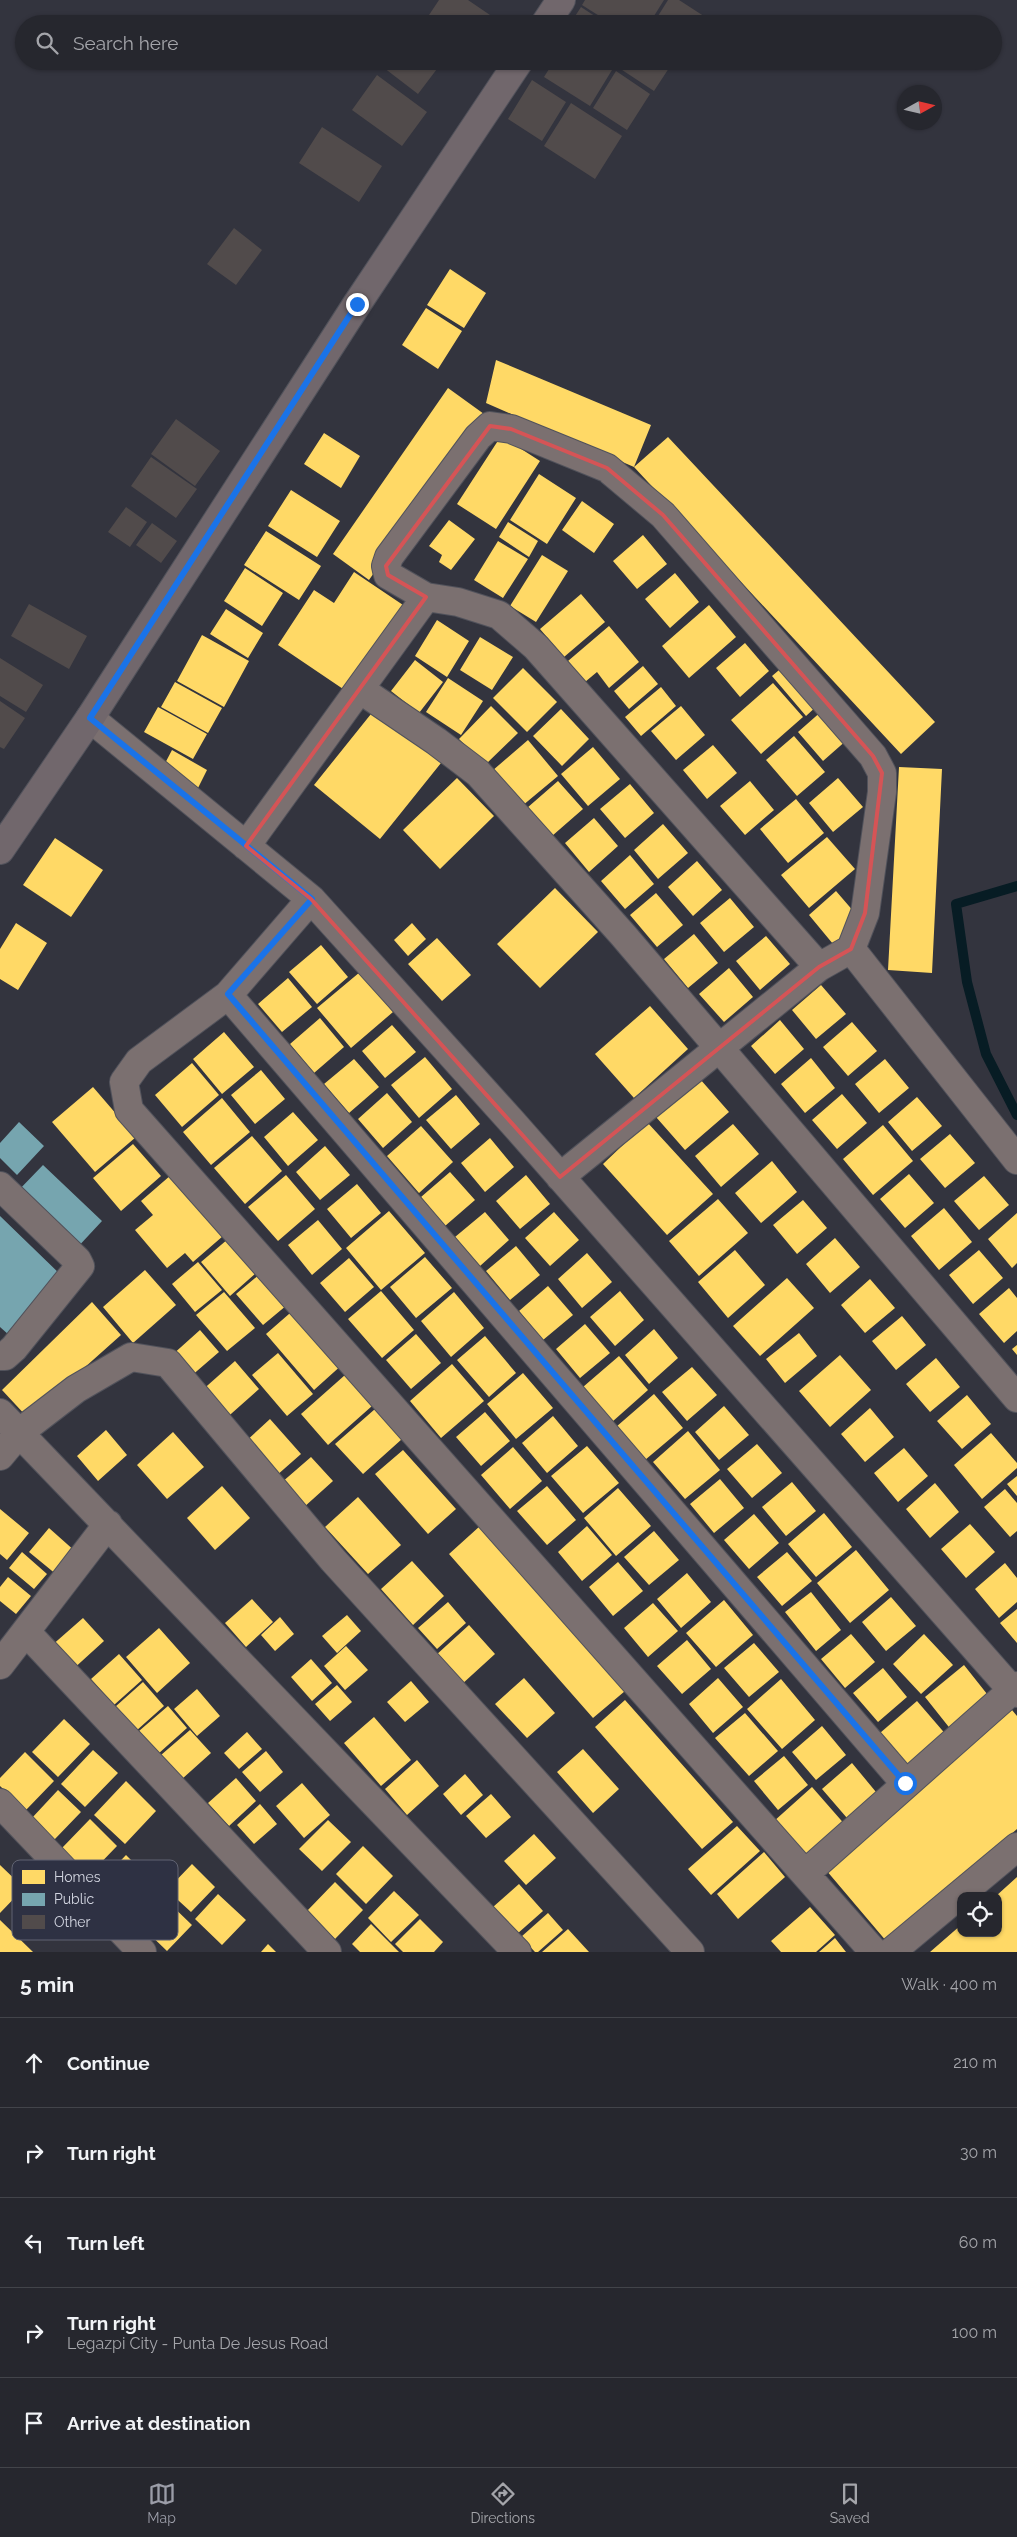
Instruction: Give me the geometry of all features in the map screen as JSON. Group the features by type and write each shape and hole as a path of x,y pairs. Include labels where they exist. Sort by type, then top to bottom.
{"main road":[{"path":"551,15 560,0"},
{"path":"0,850 90,718 357,304 513,70"}],"street":[{"path":"560,1177 721,1049 819,967 851,949 865,913 882,792 882,773 873,756 663,515 607,468 511,429 490,426 460,461 390,557 386,566 388,575 426,598 458,602 499,615 536,647 819,967"},
{"path":"246,846 426,598"},
{"path":"361,690 436,741 478,773 623,934 1017,1398"},
{"path":"90,718 312,899 1015,1690 905,1783 806,1873"},
{"path":"312,899 228,994 138,1061 124,1082 129,1110 874,1952"},
{"path":"851,949 1017,1160"},
{"path":"228,994 905,1783"},
{"path":"0,1186 77,1260 80,1266 14,1348 5,1356 0,1356"},
{"path":"0,1456 20,1432 76,1389 131,1357 168,1363 332,1560 690,1952"},
{"path":"0,1412 517,1952"},
{"path":"0,1665 27,1633 108,1524"},
{"path":"27,1633 327,1952"},
{"path":"0,1803 54,1860"},
{"path":"891,1952 1017,1847"},
{"path":"131,1940 142,1952"}],"highlighted area":[{"path":"490,426 511,429 607,468 663,515 873,756 882,773 865,913 851,949 819,967 560,1177 311,899 246,846 426,597 388,575 386,566"}],"building: Homes":[{"path":"450,269 486,293 464,328 427,305"},
{"path":"426,308 462,331 438,369 402,345"},
{"path":"496,360 651,425 634,467 486,403"},
{"path":"448,388 484,414 369,580 333,554"},
{"path":"324,433 360,456 341,488 304,464"},
{"path":"501,436 540,461 496,529 457,504"},
{"path":"668,437 935,722 901,754 634,467"},
{"path":"539,474 576,498 547,544 510,520"},
{"path":"291,490 340,521 317,557 268,526"},
{"path":"582,501 614,524 594,553 562,530"},
{"path":"449,520 475,539 451,570 439,562 442,555 429,546"},
{"path":"508,522 538,541 529,557 499,537"},
{"path":"266,531 321,566 299,600 244,565"},
{"path":"643,535 667,564 637,589 613,561"},
{"path":"498,541 528,559 503,598 474,580"},
{"path":"542,555 568,571 536,622 510,606"},
{"path":"245,568 283,593 262,626 224,601"},
{"path":"354,572 406,607 349,693 278,645 314,590 334,603"},
{"path":"675,573 699,602 670,628 645,599"},
{"path":"581,594 605,622 564,657 540,629"},
{"path":"709,605 736,637 689,678 662,646"},
{"path":"226,609 263,633 248,658 210,634"},
{"path":"437,620 469,641 447,677 415,656"},
{"path":"609,626 639,662 609,688 597,672 585,682 568,661"},
{"path":"202,635 249,661 224,707 177,681"},
{"path":"480,637 513,657 492,690 460,670"},
{"path":"745,643 769,671 740,697 716,668"},
{"path":"415,660 443,682 419,713 391,691"},
{"path":"785,665 819,704 806,716 772,676"},
{"path":"643,666 658,684 629,709 614,691"},
{"path":"523,668 557,702 527,732 493,698"},
{"path":"448,678 483,701 461,735 426,712"},
{"path":"175,682 222,708 208,733 161,707"},
{"path":"773,683 803,717 761,754 731,720"},
{"path":"661,687 676,706 641,736 625,717"},
{"path":"491,706 518,733 485,765 459,739"},
{"path":"681,706 705,735 676,760 651,731"},
{"path":"158,707 207,734 193,759 144,732"},
{"path":"375,709 441,763 380,839 314,785"},
{"path":"561,709 589,739 562,766 533,736"},
{"path":"823,710 848,739 823,761 798,732"},
{"path":"794,736 825,772 797,796 766,760"},
{"path":"528,740 558,776 522,806 492,771"},
{"path":"713,745 737,773 707,799 683,770"},
{"path":"593,747 620,779 588,806 561,774"},
{"path":"172,750 207,770 197,790 161,771"},
{"path":"899,767 942,769 932,973 888,970"},
{"path":"457,778 494,816 440,869 403,830"},
{"path":"838,778 863,807 833,832 809,803"},
{"path":"558,781 583,809 552,836 527,808"},
{"path":"750,781 774,810 745,835 720,806"},
{"path":"630,784 654,813 625,838 600,809"},
{"path":"796,799 824,833 788,863 760,829"},
{"path":"594,818 618,846 589,872 565,843"},
{"path":"663,824 688,853 658,879 634,850"},
{"path":"827,837 855,869 809,908 781,875"},
{"path":"55,838 103,870 71,917 23,885"},
{"path":"630,855 654,884 625,909 601,881"},
{"path":"697,861 722,890 693,916 668,887"},
{"path":"555,888 598,932 540,988 497,944"},
{"path":"836,891 861,920 833,944 809,915"},
{"path":"656,893 683,925 657,947 630,915"},
{"path":"730,898 754,927 724,952 700,923"},
{"path":"16,923 47,943 18,990 0,979 0,949"},
{"path":"412,923 426,939 408,956 394,940"},
{"path":"694,934 718,963 688,988 664,959"},
{"path":"766,936 790,964 760,990 736,961"},
{"path":"437,938 471,975 442,1001 408,964"},
{"path":"321,945 348,977 317,1004 289,972"},
{"path":"729,968 753,997 724,1022 699,994"},
{"path":"360,972 393,1012 351,1048 317,1008"},
{"path":"288,978 312,1007 282,1032 258,1004"},
{"path":"821,985 846,1014 816,1039 792,1010"},
{"path":"650,1006 688,1049 634,1098 595,1054"},
{"path":"320,1018 344,1047 314,1073 290,1044"},
{"path":"780,1020 804,1049 775,1074 751,1046"},
{"path":"852,1022 877,1051 848,1076 823,1047"},
{"path":"392,1025 416,1052 385,1078 362,1051"},
{"path":"224,1032 254,1067 222,1094 193,1059"},
{"path":"425,1057 452,1089 419,1118 391,1085"},
{"path":"811,1058 835,1088 805,1113 781,1084"},
{"path":"354,1059 379,1087 349,1113 324,1084"},
{"path":"885,1059 909,1088 879,1113 855,1084"},
{"path":"192,1063 219,1095 182,1127 155,1095"},
{"path":"261,1070 285,1099 255,1124 231,1095"},
{"path":"700,1079 729,1112 685,1150 656,1117"},
{"path":"93,1087 136,1137 95,1172 52,1122"},
{"path":"387,1093 412,1122 383,1148 358,1119"},
{"path":"842,1094 867,1123 837,1149 812,1120"},
{"path":"456,1095 480,1124 451,1149 426,1120"},
{"path":"917,1097 942,1126 912,1151 888,1122"},
{"path":"222,1098 250,1132 211,1165 183,1132"},
{"path":"293,1112 318,1140 288,1166 264,1137"},
{"path":"647,1122 713,1194 667,1235 603,1164"},
{"path":"733,1124 759,1154 721,1187 695,1156"},
{"path":"883,1125 913,1161 873,1195 843,1159"},
{"path":"421,1126 453,1162 419,1193 387,1156"},
{"path":"950,1134 975,1163 945,1188 920,1159"},
{"path":"252,1136 282,1171 245,1204 214,1168"},
{"path":"490,1138 514,1167 485,1192 461,1163"},
{"path":"133,1144 161,1176 121,1211 93,1178"},
{"path":"325,1146 350,1175 320,1200 296,1172"},
{"path":"772,1161 797,1192 761,1223 735,1193"},
{"path":"450,1172 475,1200 445,1226 421,1197"},
{"path":"909,1174 934,1203 905,1228 880,1199"},
{"path":"171,1175 223,1236 193,1262 185,1253 167,1268 135,1230 153,1215 141,1201"},
{"path":"286,1175 315,1209 278,1241 248,1207"},
{"path":"526,1175 550,1204 520,1229 496,1201"},
{"path":"984,1176 1009,1205 979,1230 954,1201"},
{"path":"357,1184 381,1213 351,1238 327,1209"},
{"path":"718,1199 748,1233 699,1276 669,1241"},
{"path":"803,1200 827,1228 797,1254 773,1225"},
{"path":"944,1208 972,1242 939,1270 911,1236"},
{"path":"389,1211 425,1253 381,1290 346,1248"},
{"path":"485,1212 509,1240 480,1266 455,1237"},
{"path":"554,1212 579,1240 550,1266 525,1238"},
{"path":"1017,1213 1017,1263 1012,1268 988,1239"},
{"path":"318,1220 342,1249 312,1275 288,1245"},
{"path":"835,1238 860,1267 830,1293 806,1264"},
{"path":"228,1239 257,1272 230,1296 201,1262"},
{"path":"516,1246 540,1275 510,1300 486,1271"},
{"path":"735,1250 765,1285 728,1318 698,1282"},
{"path":"979,1250 1003,1278 973,1304 949,1275"},
{"path":"587,1253 612,1282 582,1308 558,1279"},
{"path":"425,1257 452,1288 416,1318 390,1287"},
{"path":"349,1258 374,1287 345,1312 320,1283"},
{"path":"198,1262 222,1290 195,1312 172,1284"},
{"path":"145,1270 176,1305 133,1343 103,1307"},
{"path":"260,1274 287,1305 263,1325 236,1294"},
{"path":"787,1278 814,1308 760,1356 733,1326"},
{"path":"870,1279 895,1308 865,1333 841,1305"},
{"path":"548,1286 573,1315 543,1340 519,1311"},
{"path":"1009,1288 1017,1298 1017,1331 1004,1343 979,1314"},
{"path":"381,1291 414,1330 382,1358 348,1319"},
{"path":"620,1291 644,1320 615,1346 590,1317"},
{"path":"224,1292 255,1328 227,1351 196,1315"},
{"path":"454,1292 484,1328 451,1357 421,1321"},
{"path":"92,1302 121,1335 28,1418 2,1390"},
{"path":"297,1307 344,1363 314,1390 266,1334"},
{"path":"902,1316 926,1345 896,1370 872,1341"},
{"path":"585,1324 610,1353 580,1378 556,1349"},
{"path":"654,1329 678,1358 649,1384 625,1355"},
{"path":"200,1330 219,1352 190,1377 171,1356"},
{"path":"799,1333 817,1356 785,1383 766,1359"},
{"path":"416,1334 441,1363 411,1389 386,1360"},
{"path":"485,1336 516,1373 489,1397 457,1360"},
{"path":"1017,1345 1017,1355 1012,1349"},
{"path":"278,1353 313,1394 287,1416 252,1375"},
{"path":"840,1355 871,1390 830,1427 799,1391"},
{"path":"619,1356 648,1390 612,1422 583,1387"},
{"path":"936,1358 960,1387 930,1412 906,1384"},
{"path":"235,1361 259,1389 223,1421 199,1393"},
{"path":"452,1364 484,1401 441,1438 410,1401"},
{"path":"692,1367 717,1395 687,1421 662,1392"},
{"path":"523,1373 553,1408 516,1439 487,1404"},
{"path":"345,1375 372,1406 328,1445 301,1414"},
{"path":"654,1394 683,1428 645,1460 616,1427"},
{"path":"967,1395 991,1424 962,1449 937,1421"},
{"path":"724,1406 749,1435 719,1460 695,1432"},
{"path":"870,1408 894,1437 865,1462 841,1434"},
{"path":"375,1409 402,1439 363,1474 335,1444"},
{"path":"485,1412 510,1441 481,1466 456,1437"},
{"path":"553,1416 578,1446 547,1473 522,1443"},
{"path":"270,1419 301,1454 276,1476 245,1442"},
{"path":"106,1430 127,1455 98,1481 77,1456"},
{"path":"688,1431 720,1470 685,1499 653,1462"},
{"path":"173,1432 204,1467 167,1499 137,1465"},
{"path":"991,1433 1017,1463 1017,1468 982,1499 954,1465"},
{"path":"757,1444 782,1473 752,1498 727,1469"},
{"path":"587,1446 619,1483 583,1513 551,1476"},
{"path":"513,1447 542,1481 510,1509 481,1475"},
{"path":"904,1448 928,1476 898,1502 874,1473"},
{"path":"403,1450 456,1509 428,1534 375,1474"},
{"path":"311,1457 333,1481 303,1508 281,1483"},
{"path":"1017,1476 1017,1496 1007,1484"},
{"path":"720,1479 744,1508 714,1533 690,1504"},
{"path":"792,1482 816,1511 786,1536 762,1507"},
{"path":"935,1483 959,1512 930,1538 906,1509"},
{"path":"222,1486 250,1518 215,1550 187,1518"},
{"path":"547,1486 576,1520 547,1545 517,1511"},
{"path":"618,1488 651,1526 616,1556 584,1518"},
{"path":"1005,1489 1017,1503 1017,1531 1010,1537 984,1507"},
{"path":"358,1497 401,1545 368,1574 325,1527"},
{"path":"0,1509 29,1533 7,1560 0,1554"},
{"path":"824,1513 852,1547 816,1577 788,1544"},
{"path":"754,1514 779,1543 749,1569 724,1540"},
{"path":"970,1524 995,1552 966,1578 941,1549"},
{"path":"480,1526 625,1691 593,1718 449,1554"},
{"path":"587,1526 612,1555 582,1581 558,1552"},
{"path":"49,1528 76,1552 57,1575 29,1552"},
{"path":"654,1531 679,1560 649,1585 624,1557"},
{"path":"856,1550 889,1590 850,1623 817,1583"},
{"path":"22,1552 47,1574 34,1589 9,1568"},
{"path":"787,1552 812,1581 782,1606 757,1577"},
{"path":"412,1561 444,1596 413,1625 381,1589"},
{"path":"618,1562 643,1591 613,1616 589,1587"},
{"path":"1005,1563 1017,1578 1017,1602 999,1618 975,1589"},
{"path":"687,1573 711,1602 681,1628 657,1599"},
{"path":"8,1577 31,1596 16,1614 0,1601 0,1587"},
{"path":"811,1592 841,1630 816,1651 785,1612"},
{"path":"891,1597 916,1626 886,1651 862,1622"},
{"path":"252,1599 273,1622 246,1647 225,1623"},
{"path":"724,1600 753,1635 716,1667 686,1633"},
{"path":"448,1602 466,1623 437,1649 418,1628"},
{"path":"653,1603 678,1631 648,1657 624,1628"},
{"path":"1017,1609 1017,1643 1000,1623"},
{"path":"347,1615 361,1631 337,1653 322,1636"},
{"path":"280,1617 294,1634 275,1651 261,1635"},
{"path":"83,1618 104,1641 71,1671 50,1647"},
{"path":"469,1625 495,1654 461,1685 435,1656"},
{"path":"159,1628 190,1663 157,1693 126,1657"},
{"path":"851,1634 875,1662 845,1688 821,1659"},
{"path":"924,1634 953,1665 921,1694 893,1664"},
{"path":"687,1640 711,1669 682,1694 657,1666"},
{"path":"754,1643 779,1672 749,1697 724,1668"},
{"path":"346,1646 368,1670 345,1690 324,1666"},
{"path":"119,1654 142,1680 114,1705 91,1679"},
{"path":"311,1659 332,1683 312,1701 291,1677"},
{"path":"964,1665 991,1699 952,1731 925,1697"},
{"path":"883,1668 907,1697 878,1722 853,1693"},
{"path":"524,1678 555,1713 527,1738 495,1704"},
{"path":"718,1678 743,1707 713,1733 689,1704"},
{"path":"781,1679 815,1720 782,1749 747,1709"},
{"path":"411,1681 429,1702 405,1722 387,1702"},
{"path":"143,1682 164,1706 136,1731 115,1707"},
{"path":"337,1685 352,1702 330,1721 315,1704"},
{"path":"197,1689 220,1716 197,1736 174,1709"},
{"path":"625,1700 733,1822 702,1849 595,1727"},
{"path":"917,1701 948,1737 911,1769 880,1733"},
{"path":"168,1706 187,1728 158,1754 139,1731"},
{"path":"1012,1710 1017,1716 1017,1829 887,1942 826,1870"},
{"path":"745,1713 778,1751 749,1776 715,1738"},
{"path":"374,1717 411,1760 381,1786 344,1743"},
{"path":"64,1719 90,1744 58,1777 32,1752"},
{"path":"822,1726 846,1755 816,1780 792,1752"},
{"path":"190,1730 211,1753 182,1779 161,1755"},
{"path":"247,1732 262,1749 239,1769 224,1753"},
{"path":"583,1749 619,1789 593,1813 557,1772"},
{"path":"93,1750 118,1773 85,1807 61,1784"},
{"path":"266,1751 283,1772 260,1792 242,1772"},
{"path":"25,1752 54,1781 26,1810 0,1786 0,1778"},
{"path":"784,1756 808,1785 778,1810 754,1781"},
{"path":"417,1760 439,1786 407,1815 385,1789"},
{"path":"852,1763 876,1792 847,1818 822,1789"},
{"path":"465,1774 483,1795 461,1815 443,1794"},
{"path":"236,1778 256,1801 229,1826 208,1803"},
{"path":"126,1781 156,1811 125,1844 94,1815"},
{"path":"302,1783 330,1815 304,1838 276,1806"},
{"path":"812,1787 847,1827 808,1862 773,1822"},
{"path":"58,1790 81,1812 54,1840 31,1819"},
{"path":"491,1794 511,1817 486,1838 466,1816"},
{"path":"260,1804 277,1824 254,1844 237,1825"},
{"path":"90,1819 117,1846 103,1860 74,1860 62,1848"},
{"path":"328,1820 351,1842 322,1871 299,1849"},
{"path":"737,1826 760,1851 711,1895 688,1869"},
{"path":"534,1834 556,1858 526,1885 504,1861"},
{"path":"363,1846 393,1876 366,1904 336,1874"},
{"path":"764,1852 785,1877 738,1919 717,1894"},
{"path":"126,1855 131,1860 121,1860"},
{"path":"192,1864 215,1887 191,1912 178,1900 178,1879"},
{"path":"0,1865 12,1876 12,1900 0,1913"},
{"path":"1017,1877 1017,1952 930,1952 957,1928 957,1937 1002,1937 1002,1892 1000,1892"},
{"path":"335,1882 363,1910 335,1939 307,1911"},
{"path":"519,1884 543,1911 517,1934 493,1907"},
{"path":"394,1891 419,1915 391,1942 368,1918"},
{"path":"218,1894 246,1920 222,1945 195,1919"},
{"path":"810,1907 835,1935 816,1952 781,1952 771,1941"},
{"path":"178,1912 192,1925 178,1940"},
{"path":"548,1913 563,1930 538,1952 535,1952 521,1937"},
{"path":"420,1919 443,1942 434,1952 403,1952 395,1944"},
{"path":"0,1920 12,1932 12,1940 21,1940 33,1952 0,1952"},
{"path":"371,1924 399,1952 360,1952 352,1944"},
{"path":"568,1929 589,1952 542,1952"},
{"path":"835,1938 846,1952 819,1952"},
{"path":"156,1940 178,1940 167,1951"},
{"path":"268,1944 276,1952 261,1952"}],"building: Public":[{"path":"19,1122 44,1146 17,1175 0,1158 0,1143"},
{"path":"43,1165 102,1221 75,1250 15,1194"},
{"path":"0,1216 63,1277 9,1335 0,1327"}],"building: Other":[{"path":"439,0 468,0 490,15 429,15"},
{"path":"585,0 664,0 655,15 598,15 582,5"},
{"path":"668,0 679,0 702,15 659,15"},
{"path":"581,7 593,15 576,15"},
{"path":"387,70 436,70 418,94"},
{"path":"548,70 612,70 590,106 544,77"},
{"path":"622,70 668,70 654,91"},
{"path":"616,71 650,94 627,130 593,108"},
{"path":"377,75 427,112 402,146 352,110"},
{"path":"532,80 566,102 542,141 508,119"},
{"path":"571,103 622,136 595,179 544,146"},
{"path":"322,127 382,166 359,202 299,163"},
{"path":"234,228 262,250 236,285 207,264"},
{"path":"176,419 220,451 195,486 151,454"},
{"path":"151,457 197,489 176,518 131,486"},
{"path":"126,507 147,522 130,547 108,532"},
{"path":"152,523 177,541 161,563 136,545"},
{"path":"29,604 87,636 69,669 11,636"},
{"path":"0,658 43,685 26,712 0,696"},
{"path":"0,701 25,718 4,749 0,747"}],"waterway":[{"path":"1017,886 956,904 967,982 986,1054 1017,1115"}],"route":[{"path":"357,304 90,718 312,899 228,994 905,1783"}]}
